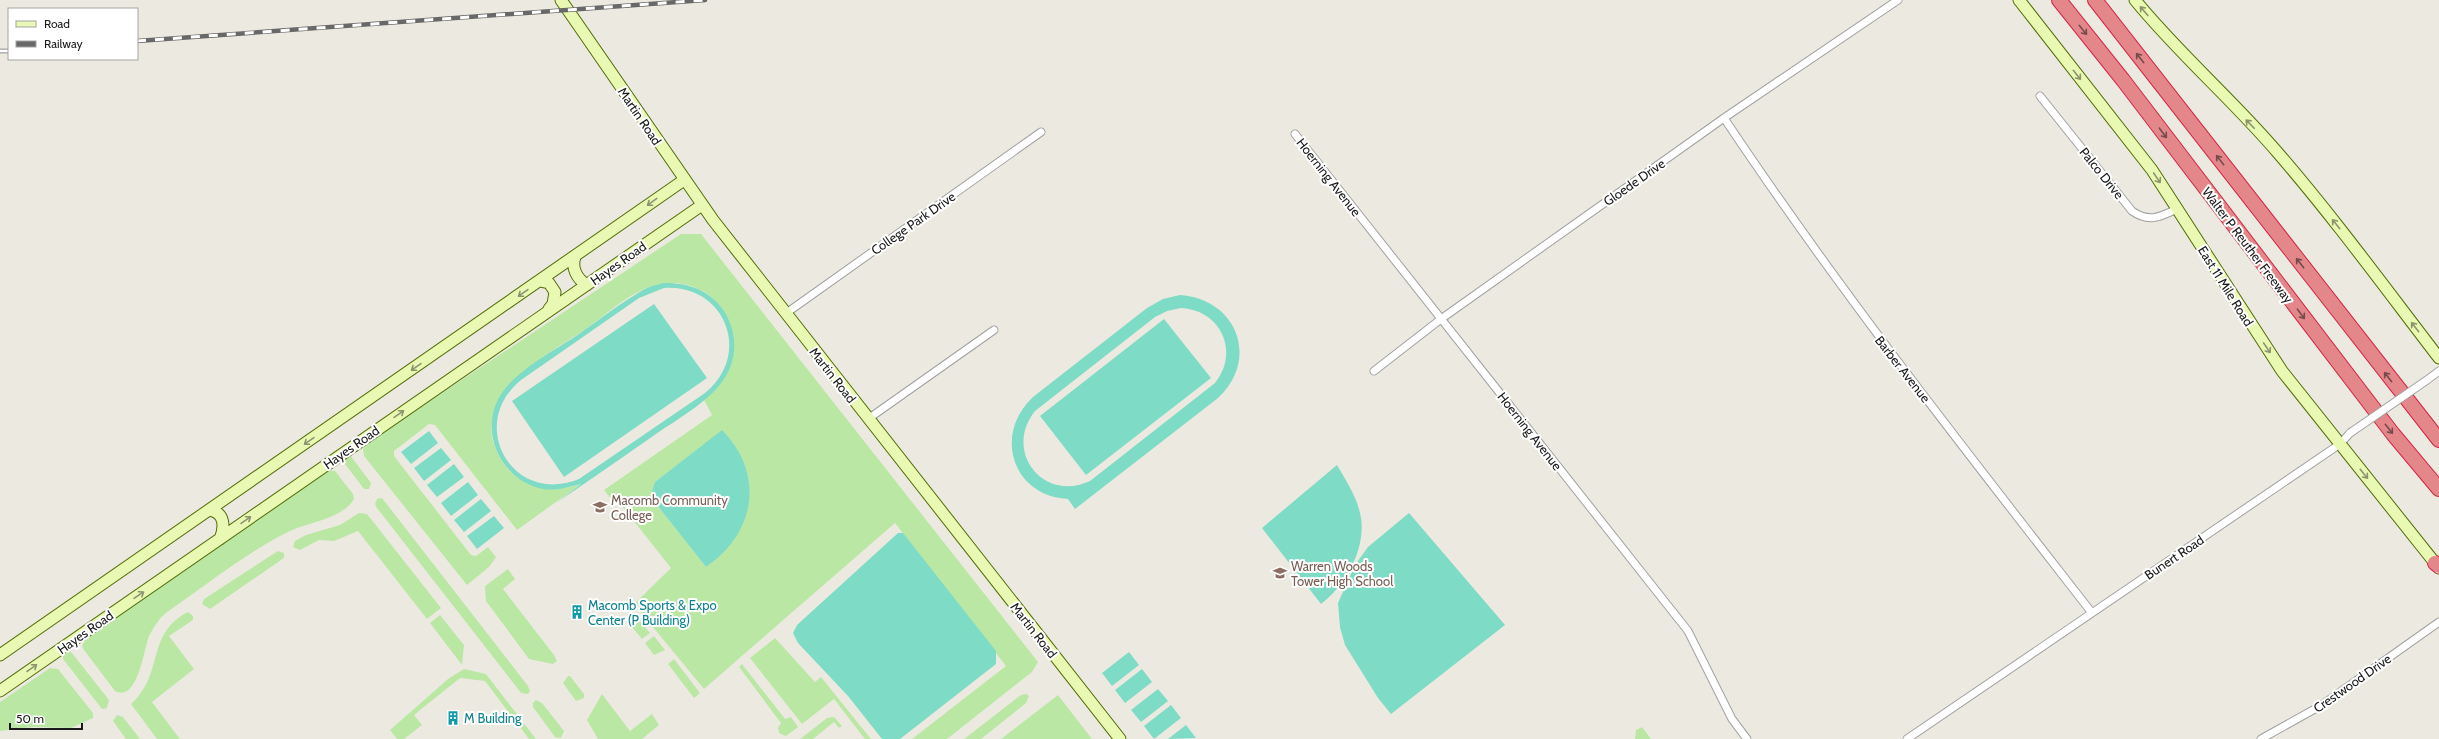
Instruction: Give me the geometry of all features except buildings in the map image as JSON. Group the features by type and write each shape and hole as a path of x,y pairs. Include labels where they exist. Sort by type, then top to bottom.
{"highway":[{"name":"Walter P Reuther Freeway","path":"2059,0 2128,87 2393,434 2439,489"},
{"path":"2095,0 2439,440"}],"street":[{"name":"Martin Road","path":"562,0 702,205 785,314 1120,739"},
{"name":"Gloede Drive","path":"1374,371 1441,319 1724,118 1898,0"},
{"name":"East 11 Mile Road","path":"2019,0 2152,170 2282,371 2438,566"},
{"path":"2135,0 2170,41 2277,152 2345,235 2439,358"},
{"name":"Palco Drive","path":"2040,96 2132,211 2142,218 2150,220 2177,209"},
{"name":"Barber Avenue","path":"1724,118 1778,199 1851,301 2092,613"},
{"name":"College Park Drive","path":"785,314 1041,132"},
{"name":"Hoerning Avenue","path":"1295,134 1688,631 1732,719 1748,739"},
{"path":"0,655 684,180"},
{"name":"Hayes Road","path":"0,691 702,205"},
{"path":"575,257 573,264 575,273 587,284"},
{"path":"540,281 549,283 555,292 553,304 545,314"},
{"path":"868,419 994,330"},
{"name":"Bunert Road","path":"1907,739 2340,444 2350,433 2439,371"},
{"path":"209,510 216,512 222,519 223,531 220,538"},
{"name":"Crestwood Drive","path":"2261,739 2322,705 2439,622"}],"green space":[{"path":"681,234 701,234 1038,662 1032,672 947,739 912,739 1006,666 895,523 704,689 634,604 671,568 618,501 614,503 604,490 712,415 704,400 721,382 727,373 733,355 733,344 725,315 720,306 705,292 689,285 665,283 644,289 627,298 587,328 538,361 508,388 497,404 492,422 493,441 505,466 518,478 540,487 566,488 581,484 517,530 435,425 429,424 394,451 394,456 471,555 476,556 488,547 496,557 489,567 467,585 364,456 363,449 370,441","holes":["722,431 736,448 745,465 749,484 748,502 744,521 735,538 722,553 706,567 653,500 655,482"]},
{"path":"350,455 371,483 369,489 364,489 342,460"},
{"path":"327,470 335,471 353,494 354,499 349,506 333,516 290,531 258,548 164,614 149,636 135,682 123,693 115,691 84,650 82,646 86,638"},
{"path":"382,498 528,686 530,691 528,694 521,693 377,508 375,504 377,499"},
{"path":"359,513 367,514 441,608 427,619 358,531 334,541 319,540 300,550 293,547 295,541 306,535 340,525"},
{"path":"278,551 284,553 284,558 210,609 202,604 204,599"},
{"path":"508,569 515,579 503,589 554,655 557,661 553,664 529,659 486,601 485,586"},
{"path":"188,612 193,616 193,620 169,636 194,669 152,702 180,739 157,739 131,704 141,692 148,680 160,643 166,631 175,621"},
{"path":"440,615 464,645 462,665 430,623"},
{"path":"640,621 650,633 642,639 632,627"},
{"path":"654,636 665,650 654,655 645,643"},
{"path":"775,638 815,682 821,677 871,739 865,739 834,699 802,724 750,658"},
{"path":"68,650 109,700 107,708 102,709 63,659 63,654"},
{"path":"674,659 700,693 694,698 668,664"},
{"path":"742,664 785,719 791,717 798,727 786,736 779,733 778,728 781,723 739,667"},
{"path":"50,668 58,669 93,713 93,718 71,728 33,727 0,731 0,702"},
{"path":"464,669 486,674 536,739 529,739 485,681 460,678 414,715 422,725 404,739 397,739 390,730 448,679"},
{"path":"568,676 570,676 584,694 584,698 576,701 563,683"},
{"path":"602,694 630,731 652,714 659,725 642,739 598,739 587,720"},
{"path":"1026,694 1029,696 1026,703 981,739 964,739 1021,695"},
{"path":"1058,695 1092,739 1001,739"},
{"path":"536,700 542,703 564,731 561,738 555,737 533,707 533,703"},
{"path":"117,715 123,717 140,739 126,739 113,721"},
{"path":"834,717 842,726 839,728 834,722 813,739 800,739 827,718"},
{"path":"1642,727 1651,739 1635,739 1636,730"}],"shaded area":[{"path":"663,283 681,284 697,289 712,298 724,311 733,334 734,350 731,366 721,383 705,400 556,503 581,484 558,489 543,489 528,484 516,476 506,466 498,453 493,440 492,425 494,410 500,396 516,377 538,360 643,290","holes":["664,288 685,290 703,297 716,309 725,324 729,342 727,360 720,377 705,393 579,479 555,484 534,481 517,471 505,456 498,438 498,418 505,398 521,380 639,298"]},
{"path":"1180,295 1200,299 1216,307 1228,319 1236,333 1239,349 1238,366 1231,383 1218,398 1075,509 1068,499 1049,495 1033,487 1022,475 1014,461 1012,445 1014,428 1021,412 1033,397 1147,308 1163,299","holes":["1181,308 1195,311 1207,316 1216,324 1226,346 1226,358 1222,371 1215,383 1090,481 1073,486 1057,485 1044,479 1033,469 1026,457 1023,442 1026,426 1035,411 1155,317 1167,311"]},
{"path":"654,304 707,378 564,477 512,401"},
{"path":"1164,319 1211,378 1086,475 1040,416"},
{"path":"722,430 736,447 745,465 749,484 749,503 744,521 735,538 723,553 706,567 653,500 651,495 655,482"},
{"path":"429,431 438,443 411,464 401,452"},
{"path":"441,448 451,460 424,481 414,468"},
{"path":"454,464 464,477 437,497 427,485"},
{"path":"1337,465 1352,491 1360,511 1362,530 1357,554 1346,577 1321,604 1262,528"},
{"path":"468,482 478,495 451,516 441,503"},
{"path":"481,499 491,511 464,532 454,520"},
{"path":"1409,513 1505,625 1391,714 1378,698 1345,645 1340,627 1338,603 1355,565 1368,547"},
{"path":"494,516 504,528 477,549 467,536"},
{"path":"898,533 903,533 996,651 996,664 900,739 882,739 848,696 798,643 793,633 797,625"},
{"path":"1129,652 1139,665 1112,686 1102,673"},
{"path":"1142,669 1152,682 1125,703 1115,690"},
{"path":"1158,689 1168,701 1141,722 1131,710"},
{"path":"1171,705 1181,718 1154,739 1144,726"},
{"path":"1186,725 1196,738 1168,739"}],"railway":[{"path":"138,41 705,0"},
{"path":"0,51 8,51"}],"place":[{"name":"Macomb Community College","path":"600,507"},
{"name":"Warren Woods Tower High School","path":"1280,573"},
{"name":"Macomb Sports & Expo Center (P Building)","path":"577,612"},
{"name":"M Building","path":"453,718"}]}
